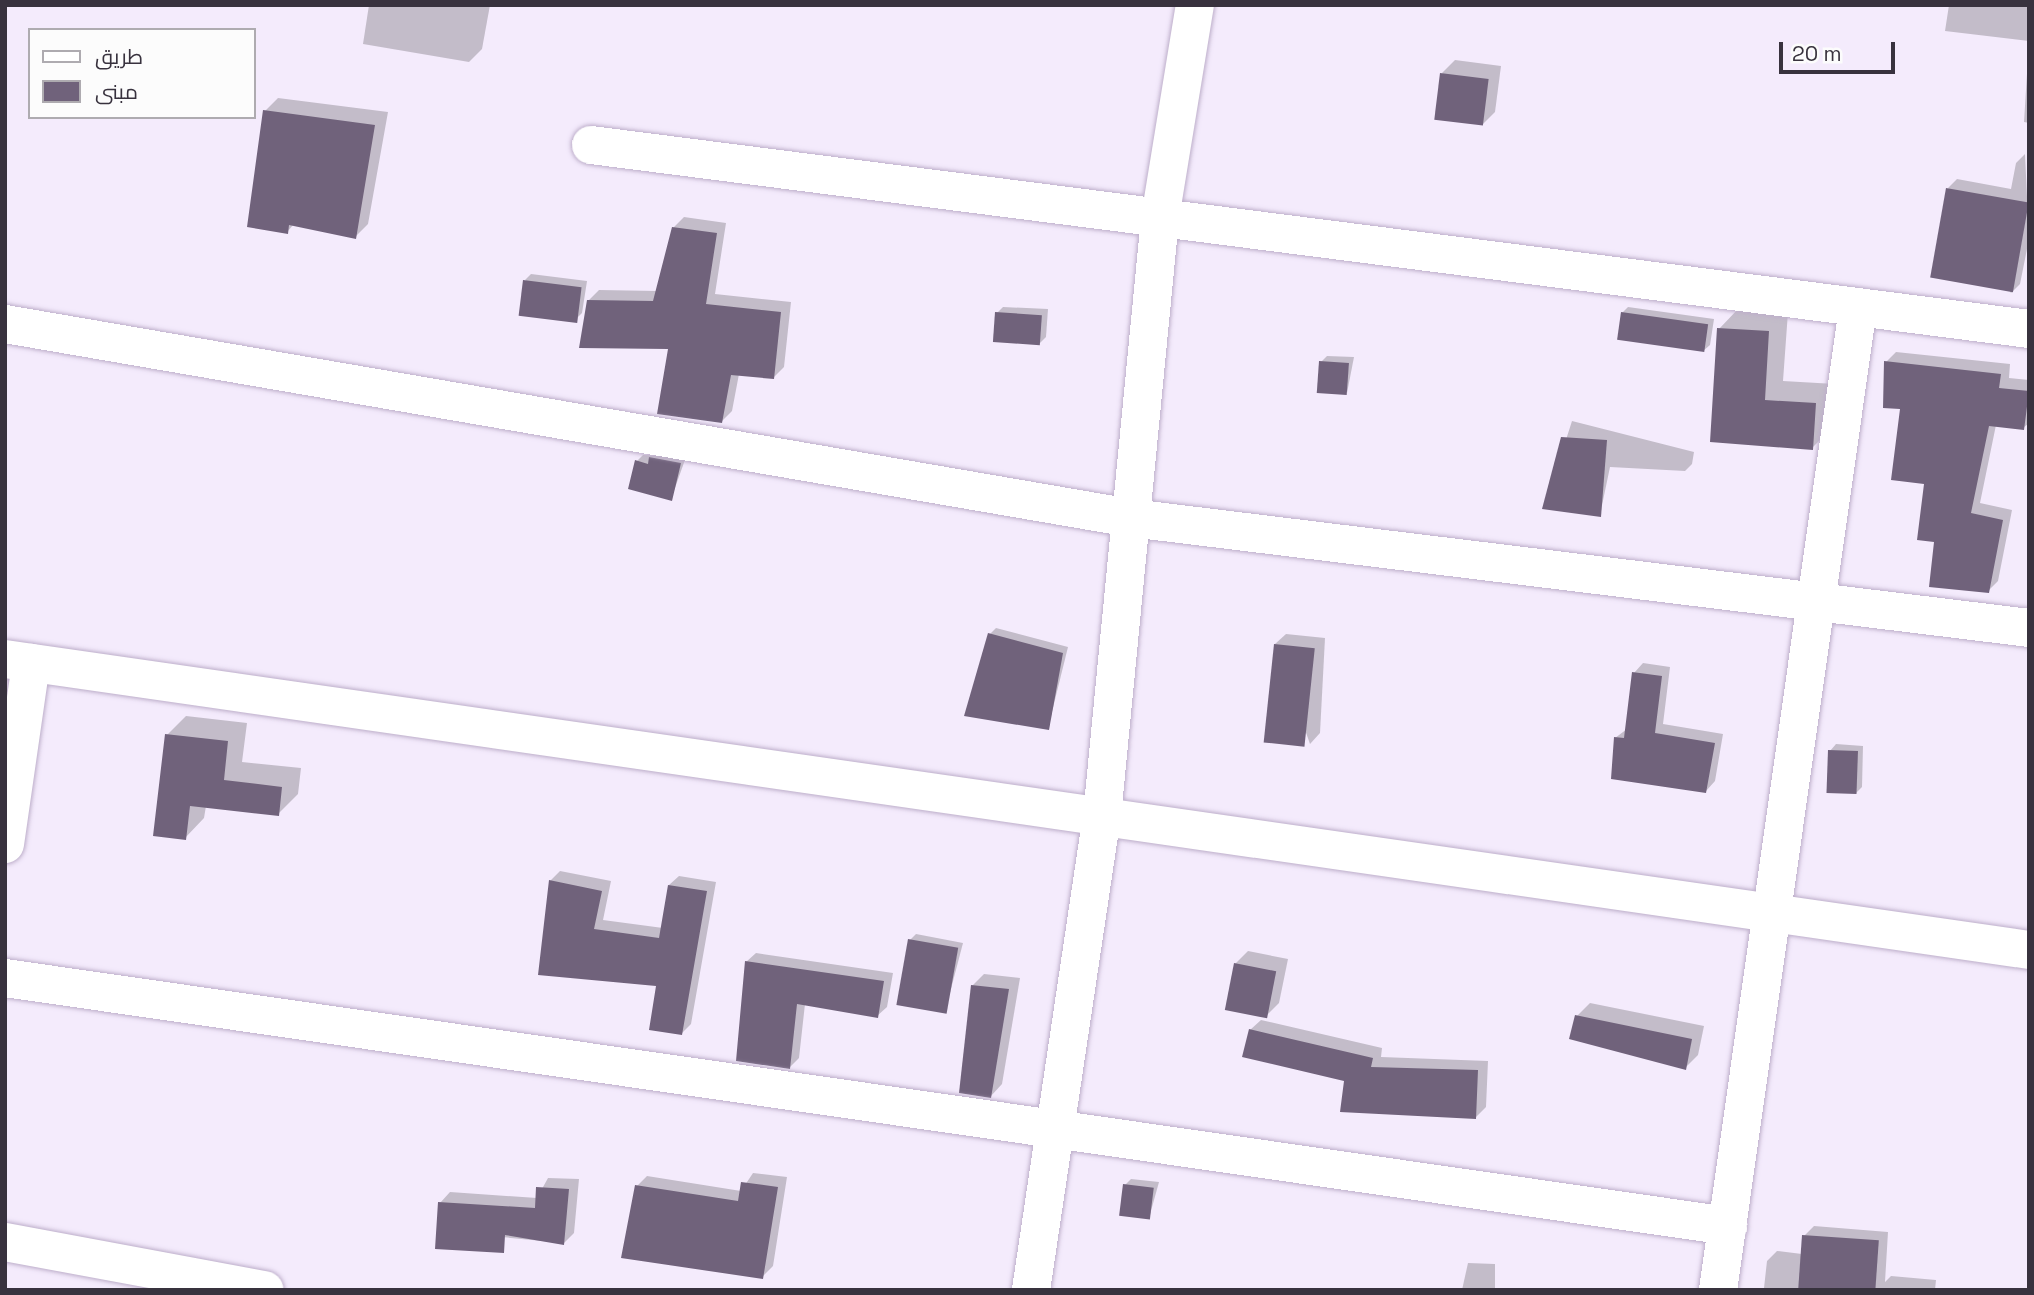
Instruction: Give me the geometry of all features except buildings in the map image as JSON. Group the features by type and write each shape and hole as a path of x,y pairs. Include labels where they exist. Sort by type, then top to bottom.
{"street":[{"path":"1031,1290 1102,816 1160,218 1195,5"},
{"path":"591,145 2029,329"},
{"path":"1718,1290 1775,912 1858,308"},
{"path":"5,324 1131,519 2029,628"},
{"path":"5,844 18,661 2029,950"},
{"path":"5,978 1728,1226"},
{"path":"5,1242 265,1290"}]}
